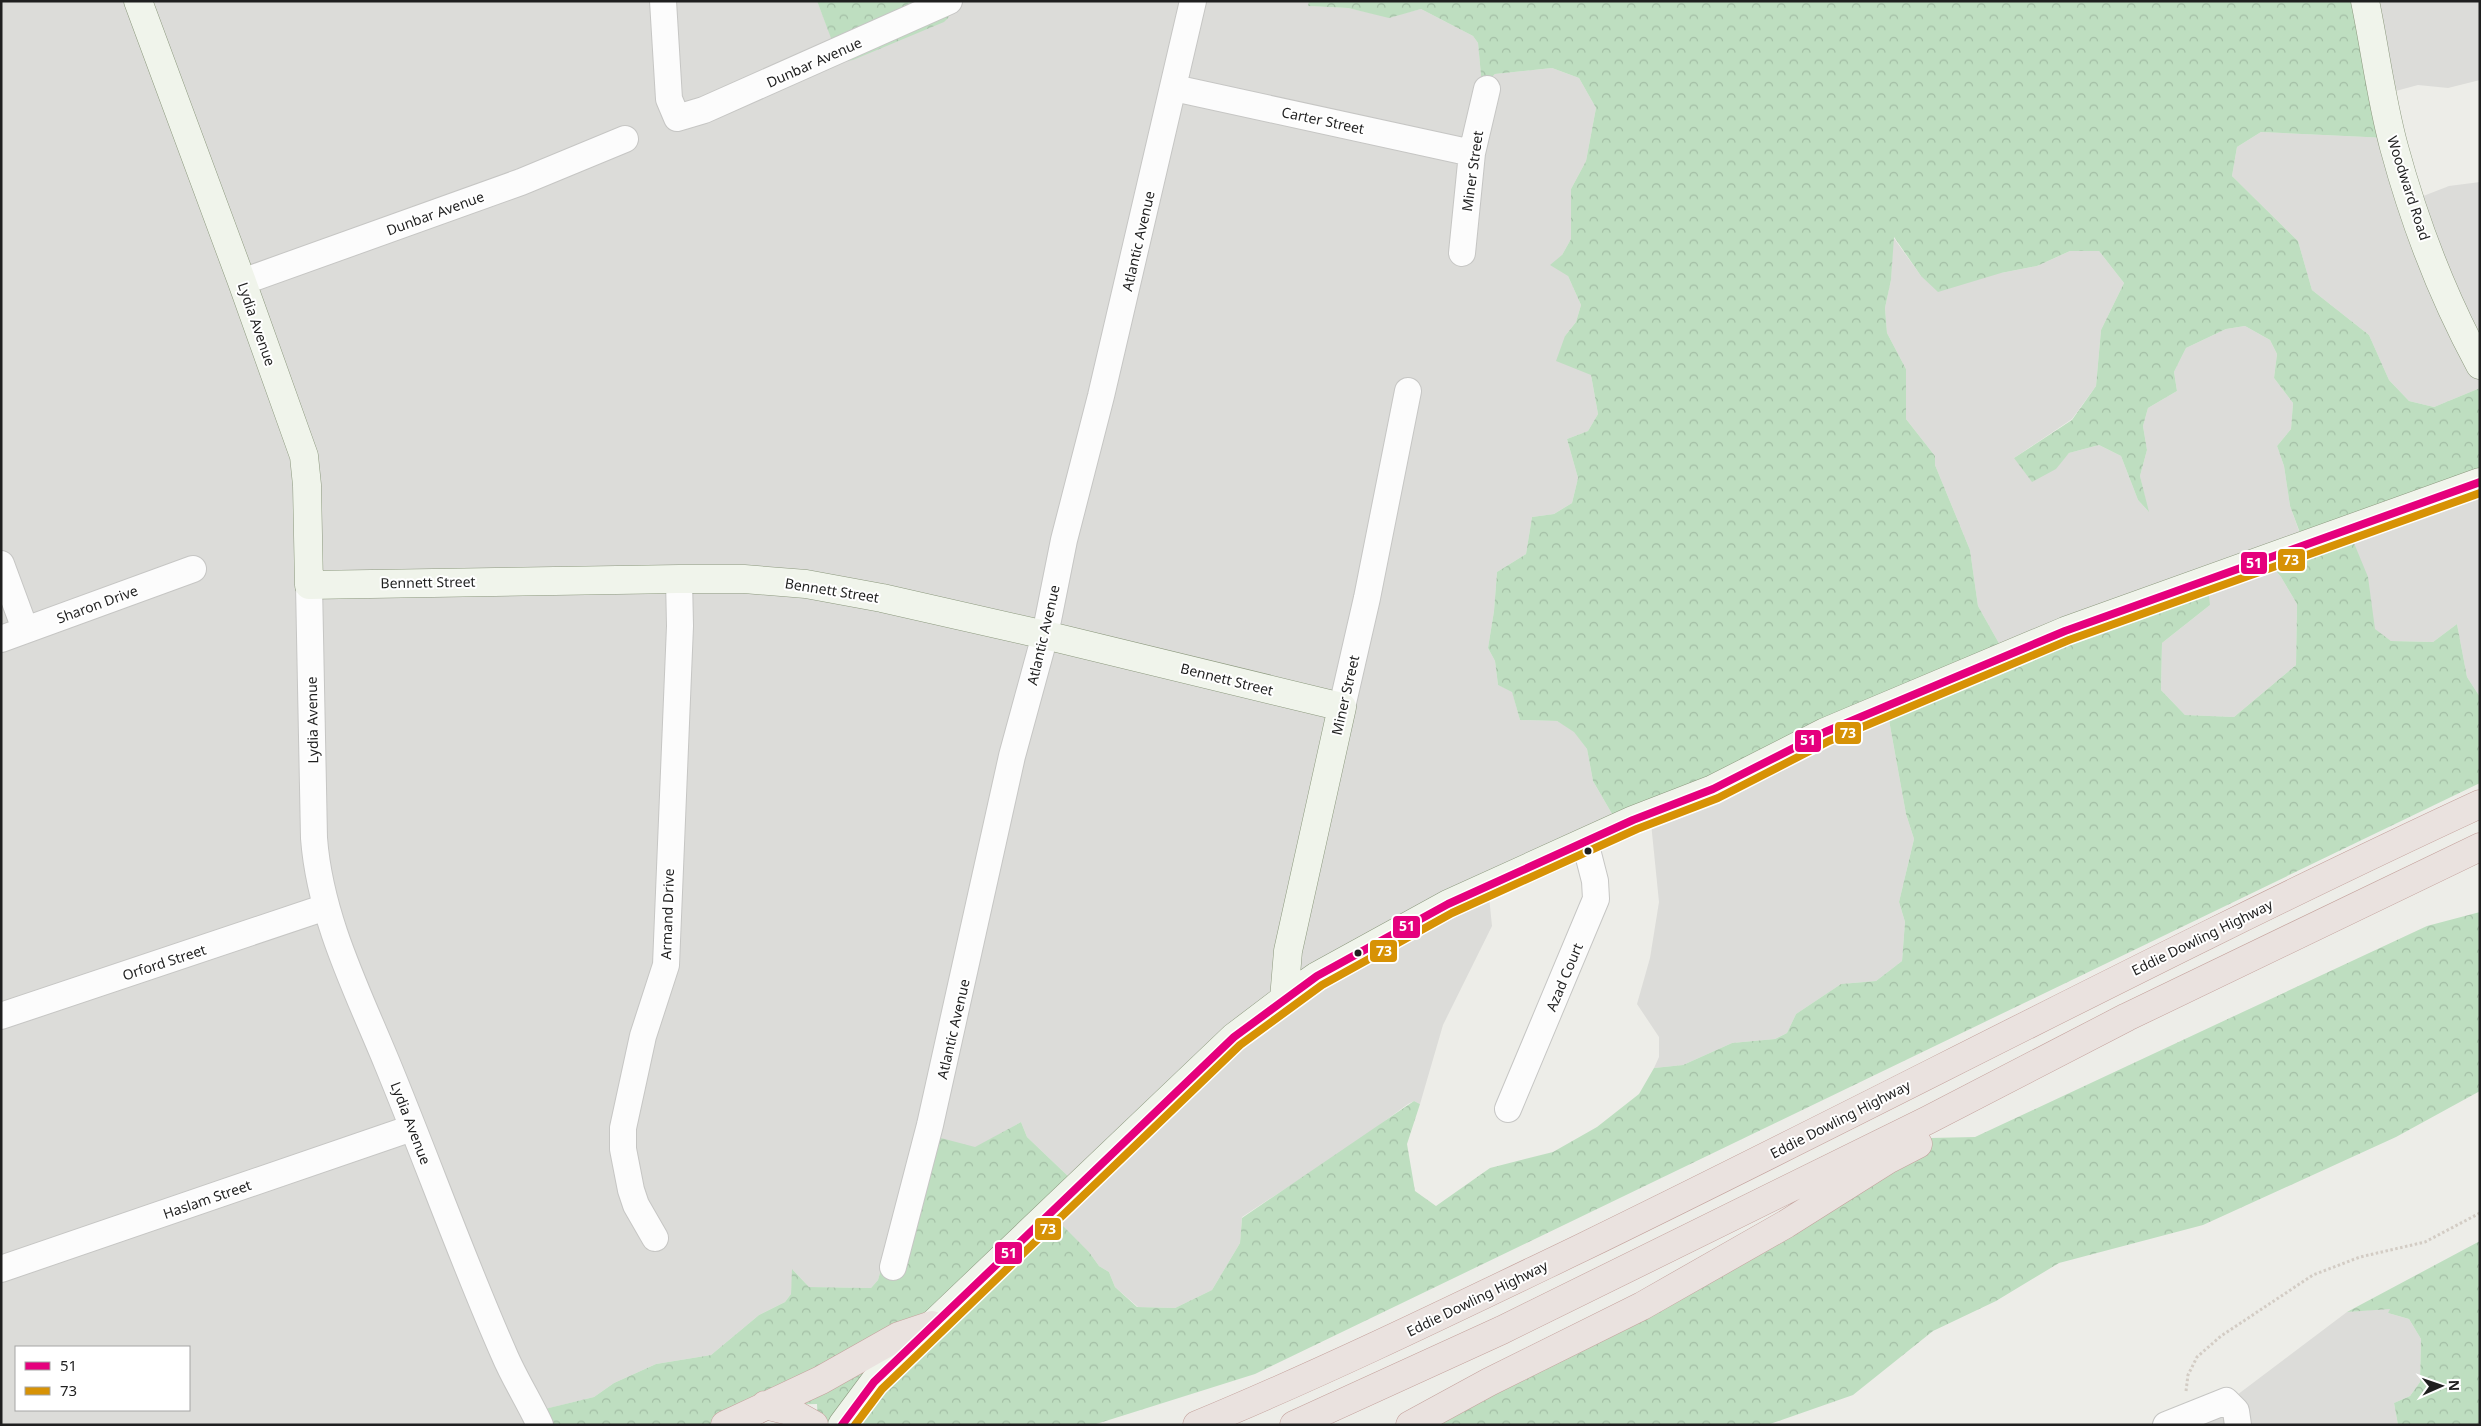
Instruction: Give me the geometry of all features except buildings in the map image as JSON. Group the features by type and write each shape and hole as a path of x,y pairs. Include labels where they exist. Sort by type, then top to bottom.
{"highway":[{"name":"Eddie Dowling Highway","path":"1197,1425 1422,1325 1683,1198 2177,949 2480,804"},
{"path":"1294,1425 1502,1330 1928,1120 2127,1016 2480,847"},
{"path":"1410,1425 1490,1382 1642,1306 1704,1272 1813,1209 1889,1159 1975,1114 2127,1016"},
{"path":"725,1425 821,1380 899,1336 932,1325"},
{"path":"765,1405 789,1411 814,1425"}],"street":[{"name":"Dunbar Avenue","path":"663,1 669,98 677,118 704,110 949,1"},
{"name":"Atlantic Avenue","path":"893,1267 959,1005 1012,756 1045,635 1064,540 1101,396 1193,1"},
{"name":"Woodward Road","path":"2365,1 2393,145 2407,189 2449,301 2480,365"},
{"name":"Lydia Avenue","path":"140,2 304,456 307,485 314,838 317,871 326,907 334,933 504,1356 540,1425"},
{"name":"Carter Street","path":"1174,88 1472,153"},
{"name":"Miner Street","path":"1462,253 1472,153 1487,89"},
{"name":"Dunbar Avenue","path":"242,282 521,182 625,139"},
{"name":"Miner Street","path":"1284,998 1288,951 1367,598 1408,391"},
{"path":"842,1425 874,1382 1234,1037 1284,998 1353,956 1448,904 1585,842 1713,789 1825,732 2065,631 2480,482"},
{"path":"1,564 26,629"},
{"name":"Sharon Drive","path":"1,639 193,570"},
{"name":"Bennett Street","path":"309,586 679,579 744,579 806,584 882,598 1045,635 1342,707"},
{"name":"Armand Drive","path":"655,1238 636,1205 631,1190 624,1149 623,1128 644,1036 666,965 680,626 679,579"},
{"name":"Azad Court","path":"1508,1109 1596,899 1595,881 1585,842"},
{"name":"Orford Street","path":"1,1016 326,907"},
{"name":"Haslam Street","path":"1,1269 412,1128"},
{"path":"2174,1421 2226,1401 2236,1411 2238,1425"}],"path":[{"path":"2174,1421 2188,1376 2197,1357 2220,1336 2313,1275 2360,1257 2425,1242 2480,1213"}],"shaded area":[{"path":"1,1 817,1 841,62 948,1 1309,1 1309,6 1348,8 1389,17 1421,9 1473,36 1478,43 1482,85 1495,74 1552,68 1579,78 1596,108 1586,161 1571,189 1571,239 1562,255 1568,276 1581,305 1576,322 1565,336 1591,375 1598,414 1588,431 1567,439 1578,478 1572,503 1554,514 1532,517 1526,554 1497,572 1494,611 1488,648 1495,661 1498,685 1512,691 1520,720 1557,721 1574,731 1587,749 1593,781 1619,826 1488,887 1492,926 1443,1025 1420,1104 1414,1101 1408,1104 1352,1145 1242,1217 1240,1243 1212,1290 1175,1308 1138,1307 1115,1287 1109,1272 1099,1266 1089,1252 1044,1208 1071,1179 1027,1137 1021,1122 975,1148 916,1147 878,1280 871,1288 809,1287 793,1270 791,1294 785,1302 759,1315 711,1355 656,1364 614,1383 594,1397 525,1414 527,1425 1,1425"},
{"path":"2363,1 2480,1 2480,80 2448,88 2418,85 2381,95"},
{"path":"2261,132 2387,138 2408,202 2449,186 2480,182 2480,388 2434,407 2409,401 2389,380 2369,335 2312,290 2298,241 2232,176 2237,147"},
{"path":"1893,237 1921,276 2001,273 2037,266 2070,251 2099,251 2124,283 2101,330 2096,386 2072,419 2014,458 2059,464 2069,453 2099,445 2121,456 2138,500 2148,511 2140,476 2147,450 2143,426 2148,408 2177,391 2174,372 2186,348 2226,329 2245,326 2270,340 2277,354 2274,378 2293,403 2291,429 2277,446 2284,466 2290,506 2303,542 2266,559 2281,577 2297,604 2296,665 2234,717 2185,715 2161,690 2162,643 2210,605 2005,654 1978,606 1970,550 1935,465 1935,456 1906,419 1906,369 1887,333 1885,308 1891,280"},
{"path":"2480,484 2480,697 2467,677 2457,624 2433,642 2391,641 2374,629 2349,531"},
{"path":"1887,709 1906,814 1914,839 1899,902 1905,922 1902,961 1876,981 1841,984 1796,1014 1787,1033 1775,1039 1732,1043 1683,1065 1654,1068 1659,1057 1659,1037 1637,1004 1650,958 1659,902 1650,813"},
{"path":"2391,1309 2388,1313 2409,1319 2421,1339 2420,1382 2410,1396 2394,1403 2398,1425 2156,1425 2233,1398 2347,1312"}],"green space":[{"path":"817,1 948,1 949,17 944,22 853,60 840,62"},
{"path":"1309,1 2363,1 2387,138 2261,132 2237,147 2232,176 2298,241 2312,290 2369,335 2389,380 2409,401 2434,407 2480,388 2480,484 2349,531 2368,577 2375,629 2391,641 2433,642 2457,624 2467,677 2480,697 2480,783 1255,1374 1093,1425 818,1425 817,1404 773,1405 728,1425 527,1425 524,1414 594,1397 614,1383 656,1364 711,1355 759,1315 785,1302 791,1294 792,1269 809,1287 871,1288 878,1280 916,1147 922,1133 975,1147 1021,1122 1027,1137 1071,1179 1045,1208 1089,1252 1099,1266 1109,1272 1115,1287 1137,1307 1175,1308 1212,1290 1240,1243 1242,1218 1414,1101 1420,1104 1407,1144 1415,1191 1436,1206 1490,1168 1553,1152 1597,1127 1639,1094 1654,1068 1683,1065 1732,1043 1775,1039 1787,1033 1796,1014 1841,984 1876,981 1902,961 1905,922 1899,902 1914,839 1906,814 1887,709 1619,826 1593,781 1587,749 1574,732 1557,721 1520,720 1512,692 1498,685 1495,661 1488,648 1494,611 1497,572 1526,554 1532,517 1554,514 1572,503 1578,478 1567,439 1588,431 1598,414 1591,375 1556,361 1565,336 1576,322 1581,305 1568,276 1550,265 1562,255 1571,239 1571,189 1586,161 1596,108 1579,78 1552,68 1495,74 1482,86 1478,43 1473,36 1421,9 1389,18 1348,8 1308,6","holes":["1894,237 1921,276 1938,292 2001,273 2037,266 2070,251 2099,251 2124,283 2101,330 2096,386 2072,420 2014,458 2032,482 2056,469 2069,453 2099,445 2121,456 2138,500 2149,512 2140,476 2147,450 2143,426 2148,408 2177,391 2174,372 2186,348 2226,329 2245,326 2270,340 2277,354 2274,378 2293,403 2291,429 2277,446 2284,466 2290,506 2303,541 2266,559 2281,577 2297,604 2296,665 2234,717 2185,715 2161,690 2162,643 2210,605 2207,580 2005,654 1978,606 1970,550 1935,465 1935,456 1906,419 1906,369 1887,333 1885,308 1891,280"]},
{"path":"2480,912 2480,1091 2396,1137 2203,1225 2059,1263 1996,1301 1933,1331 1853,1395 1767,1425 1411,1425 1930,1138 1975,1137 2427,926"},
{"path":"2480,1241 2480,1425 2398,1425 2394,1403 2410,1396 2420,1382 2421,1339 2409,1319 2388,1313 2390,1309 2347,1312"}],"transit line":[{"name":"51","path":"842,1425 874,1382 1234,1037 1317,976 1448,904 1633,820 1713,789 1825,732 2065,631 2480,482"},
{"name":"73","path":"855,1425 882,1389 1240,1045 1322,985 1452,913 1637,829 1718,798 1829,741 2069,640 2480,493"}]}
